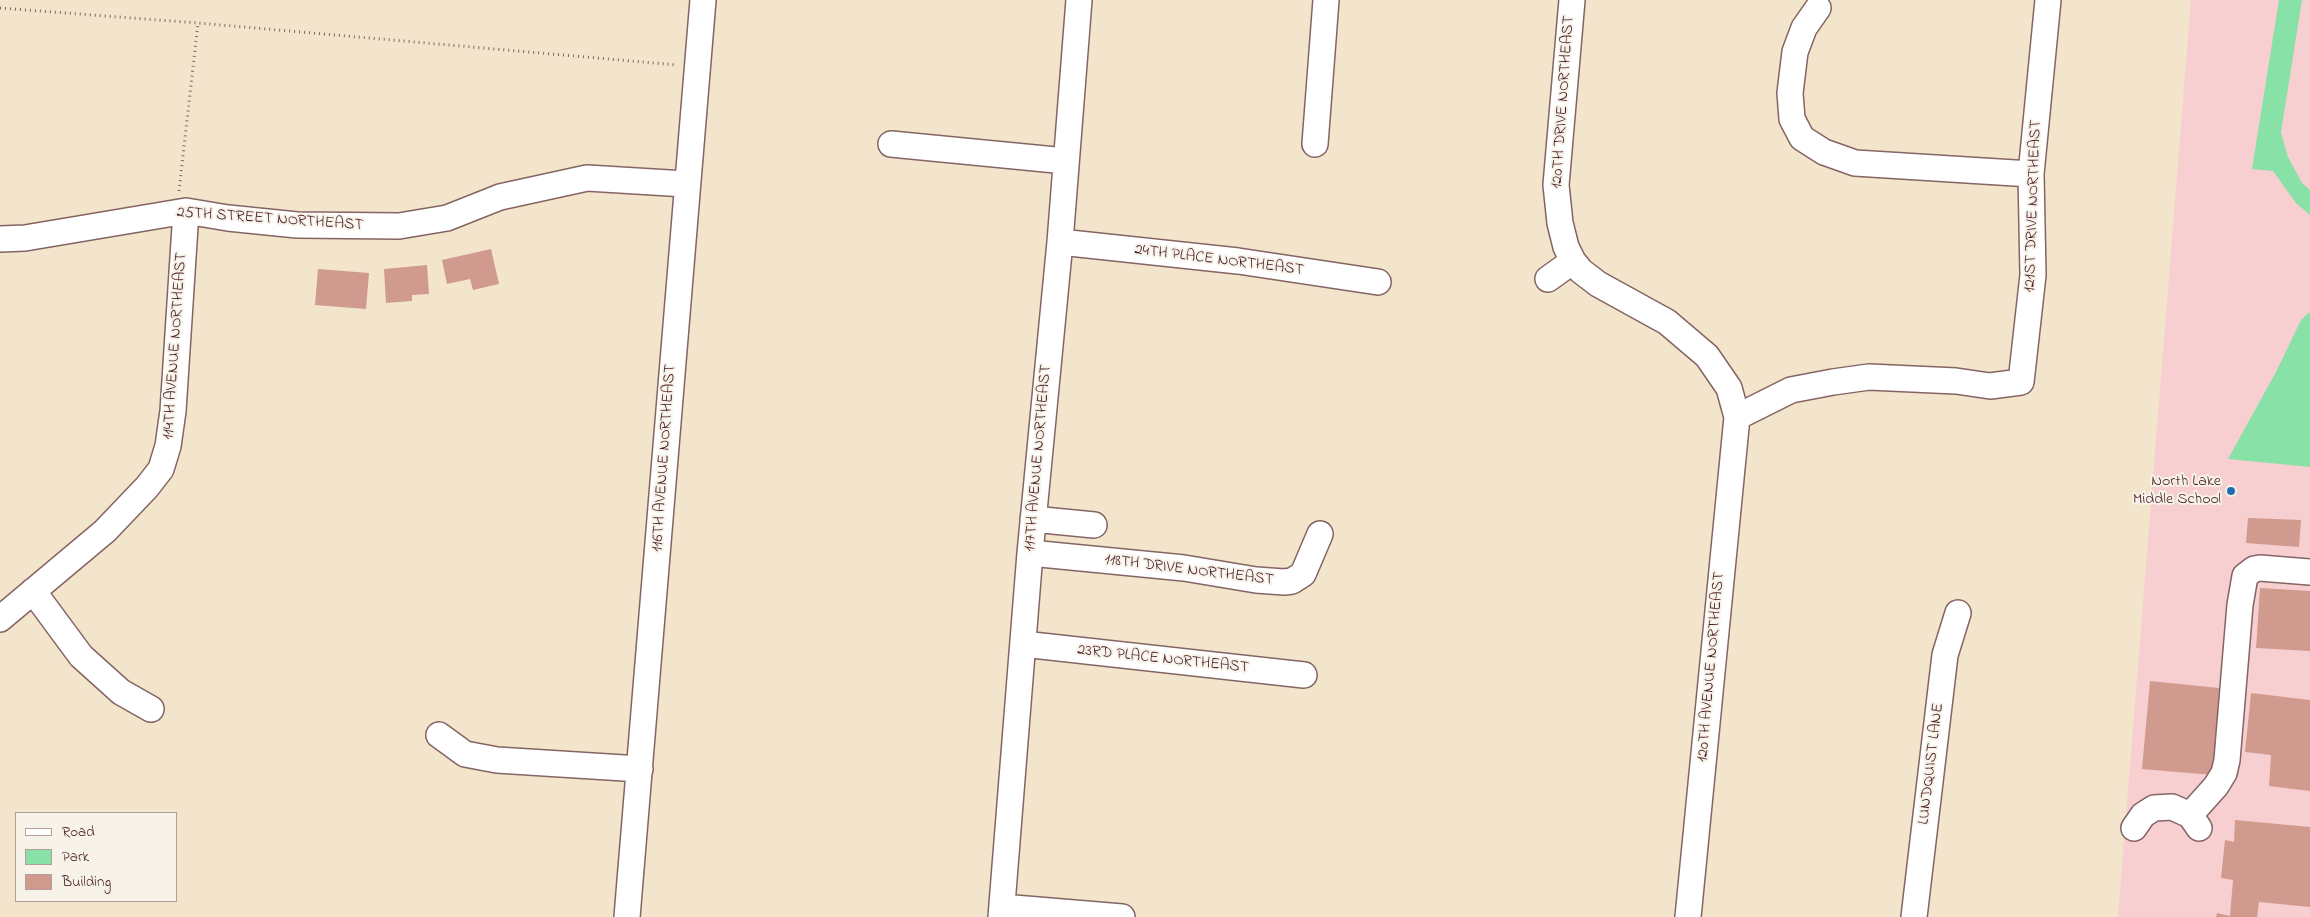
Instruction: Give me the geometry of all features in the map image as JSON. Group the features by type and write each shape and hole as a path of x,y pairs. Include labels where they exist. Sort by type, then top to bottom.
{"street":[{"name":"116TH AVENUE NORTHEAST","path":"627,917 686,184 703,0"},
{"name":"117TH AVENUE NORTHEAST","path":"1001,912 1030,552 1060,242 1079,0"},
{"path":"1315,144 1326,0"},
{"name":"120TH DRIVE NORTHEAST","path":"1572,0 1556,185 1560,223 1566,247 1573,261"},
{"name":"121ST DRIVE NORTHEAST","path":"1737,417 1790,390 1869,377 1956,381 1990,386 2021,382 2033,275 2031,174 2048,0"},
{"path":"1818,8 1804,28 1794,60 1790,93 1792,119 1802,138 1824,152 1855,163 2031,174"},
{"path":"891,144 1066,161"},
{"name":"25TH STREET NORTHEAST","path":"0,239 24,238 186,211 228,218 296,225 399,226 447,218 500,197 587,178 686,184"},
{"name":"114TH AVENUE NORTHEAST","path":"0,619 105,531 147,487 161,469 168,446 173,411 186,211"},
{"name":"24TH PLACE NORTHEAST","path":"1060,242 1238,261 1378,282"},
{"path":"1548,279 1573,261 1580,271 1598,284 1667,322 1707,356 1729,388 1737,417"},
{"name":"120TH AVENUE NORTHEAST","path":"1688,917 1737,417"},
{"path":"1033,519 1094,525"},
{"name":"118TH DRIVE NORTHEAST","path":"1030,552 1184,568 1256,580 1284,582 1292,581 1303,574 1320,534"},
{"path":"2134,828 2143,816 2154,808 2172,807 2194,821 2224,773 2227,760 2240,605 2245,576 2249,572 2260,568 2310,572"},
{"path":"33,590 82,656 121,692 151,709"},
{"name":"LUNDQUIST LANE","path":"1914,917 1945,655 1958,613"},
{"name":"23RD PLACE NORTHEAST","path":"1023,644 1304,675"},
{"path":"439,735 465,754 497,760 640,769"},
{"path":"1001,912 1122,917"}],"path":[{"path":"0,8 198,23 697,67"},
{"path":"186,211 179,189 198,23"}],"shaded area":[{"name":"North Lake Middle School","path":"2191,0 2310,0 2310,917 2118,917"}],"green space":[{"path":"2279,0 2302,0 2281,132 2288,157 2302,183 2310,190 2310,215 2296,203 2273,171 2252,169"},
{"path":"2310,312 2310,467 2228,459 2276,372 2301,320"}],"building":[{"path":"491,249 499,284 473,290 470,279 447,284 442,260"},
{"path":"427,265 429,294 412,295 412,301 386,303 384,269"},
{"path":"318,269 369,273 366,309 315,305"},
{"path":"2248,518 2301,520 2299,547 2246,543"},
{"path":"2260,588 2310,591 2310,651 2256,648"},
{"path":"2150,681 2219,688 2213,775 2142,769"},
{"path":"2251,693 2310,700 2310,791 2269,786 2271,755 2245,752"},
{"path":"2235,820 2310,827 2310,907 2259,902 2257,917 2216,917 2217,913 2230,916 2233,880 2221,878 2225,840 2234,842"}],"place":[{"name":"North Lake Middle School","path":"2231,491"}]}
